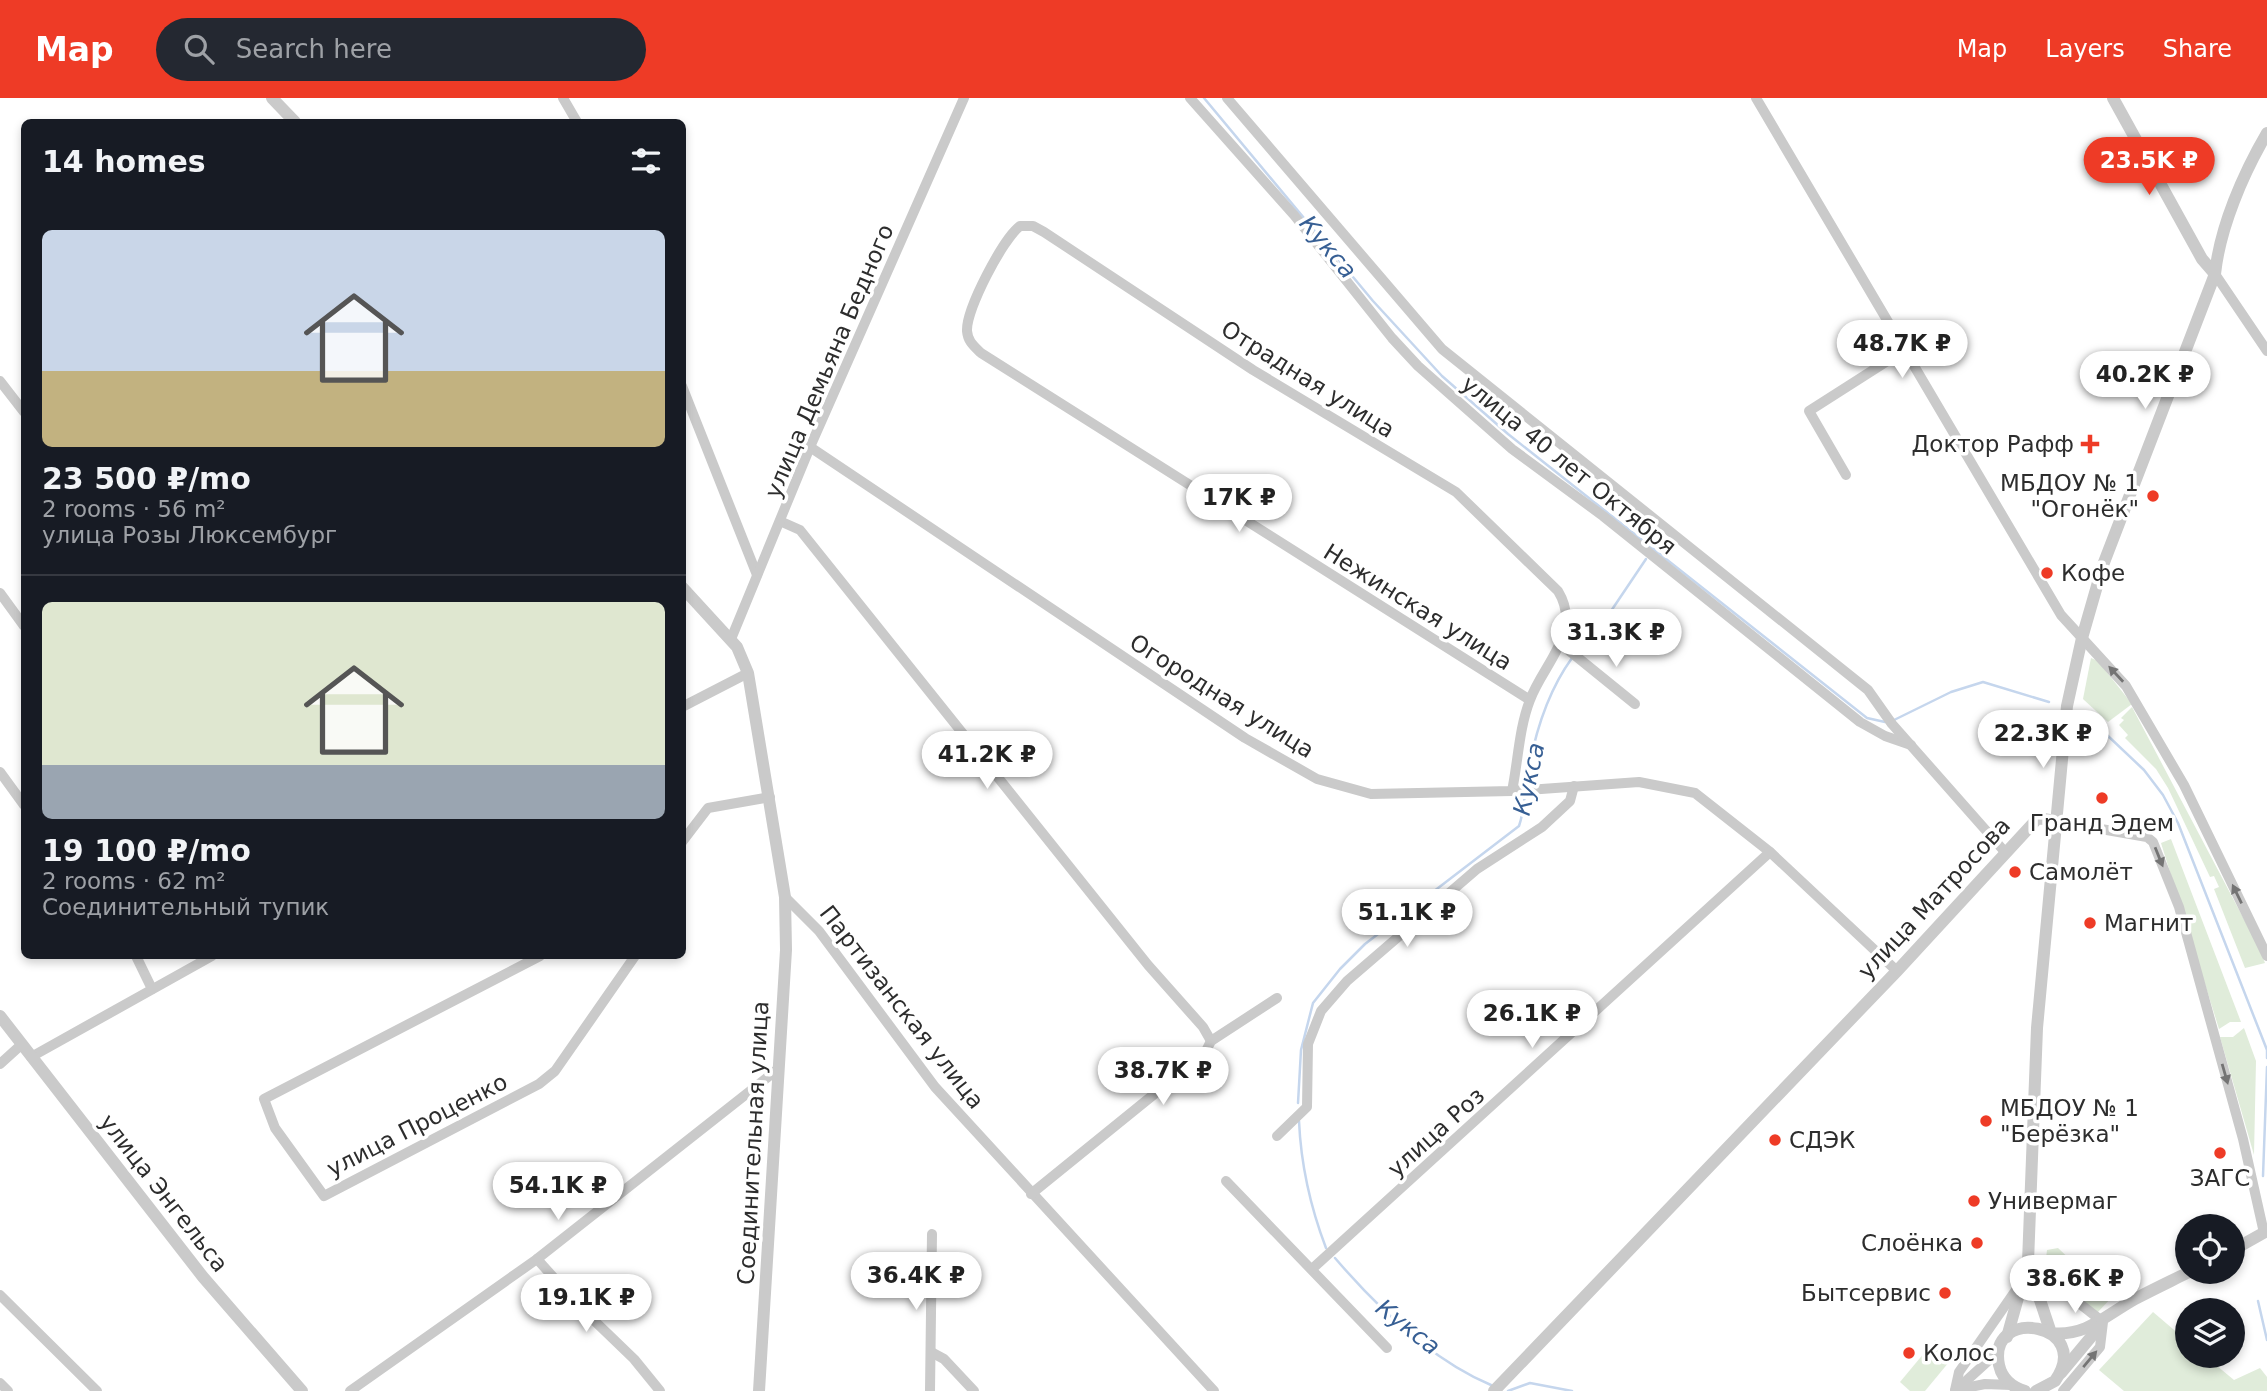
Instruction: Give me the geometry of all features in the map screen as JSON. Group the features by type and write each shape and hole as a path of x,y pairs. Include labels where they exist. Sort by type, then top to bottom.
{"street":[{"path":"272,98 292,119"},
{"path":"563,98 575,119"},
{"name":"улица Демьяна Бедного","path":"731,639 782,522 810,447 964,98"},
{"name":"улица 40 лет Октября","path":"1190,98 1294,215 1392,338 1429,375 1512,449 1602,516 1860,722 1885,736 1914,746"},
{"name":"улица 40 лет Октября","path":"1227,98 1442,349 1868,690 1890,721 2005,852"},
{"path":"1756,98 2061,615 2133,697 2184,785 2267,956"},
{"path":"2113,98 2202,258 2267,351"},
{"path":"1956,1391 1999,1351 2007,1337 2028,1262 2037,1028 2064,722 2081,638 2103,565 2215,274 2217,254 2251,160 2267,133"},
{"name":"Отрадная улица","path":"969,342 967,328 975,301 1009,234 1020,226 1044,232 1253,370 1456,492 1558,591 1565,603 1566,621 1561,645"},
{"name":"Нежинская улица","path":"969,342 981,353 1530,700"},
{"path":"1846,475 1809,411 1903,351"},
{"path":"0,382 21,408"},
{"path":"686,396 757,575"},
{"name":"Огородная улица","path":"810,447 1245,738 1317,779 1371,794 1516,791 1639,782 1695,793 1770,852 1896,971"},
{"path":"782,522 800,530 1014,800 1148,965 1203,1027 1211,1041"},
{"path":"686,591 731,639 748,673 785,897"},
{"path":"0,593 21,622"},
{"path":"1516,791 1530,700 1561,645 1635,704"},
{"path":"686,705 748,673"},
{"path":"0,772 21,801"},
{"path":"1277,1136 1307,1107 1308,1044 1321,1011 1347,981 1477,869 1542,827 1570,801 1574,786"},
{"path":"686,837 708,808 770,797"},
{"name":"улица Матросова","path":"1494,1391 1896,971 2038,818 2055,821"},
{"path":"2055,821 2147,837 2153,842 2179,907 2265,1232 2245,1243"},
{"name":"улица Роз","path":"1312,1269 1770,852"},
{"name":"Соединительная улица","path":"759,1391 786,950 785,897"},
{"name":"Партизанская улица","path":"785,897 819,931 935,1087 1214,1391"},
{"path":"137,959 152,989"},
{"path":"31,1057 207,959"},
{"name":"улица Проценко","path":"534,959 264,1099 275,1128 324,1196 539,1084 555,1071 633,959"},
{"path":"1031,1194 1205,1053 1211,1041 1278,998"},
{"name":"улица Энгельса","path":"0,1016 203,1277 302,1391"},
{"path":"0,1064 21,1045"},
{"path":"350,1391 537,1259 778,1069"},
{"path":"1226,1181 1387,1348"},
{"path":"2258,1203 2267,1195"},
{"path":"930,1391 932,1234"},
{"path":"537,1259 579,1306 634,1359 660,1391"},
{"path":"2028,1262 2103,1322"},
{"path":"2028,1262 2051,1333 2062,1348 2063,1356 2055,1388"},
{"path":"1956,1391 1959,1372 2025,1277"},
{"path":"2007,1337 2020,1328 2031,1326 2051,1333 2069,1335 2103,1322 2132,1301 2175,1279"},
{"path":"0,1295 97,1391"},
{"path":"2036,1391 2055,1388 2103,1322"},
{"path":"1999,1351 2000,1370 2012,1388"},
{"path":"932,1352 944,1359 974,1391"},
{"path":"0,1383 8,1391"},
{"path":"1956,1391 1985,1384 2025,1391"}],"green space":[{"path":"2091,658 2098,661 2132,704 2108,722 2083,699"},
{"path":"2132,707 2265,963 2245,968 2214,889 2219,887 2214,876 2210,877 2168,788 2156,769 2125,738 2128,735 2119,725 2124,720 2121,718"},
{"path":"2171,839 2241,1022 2230,1022 2219,1029 2161,843"},
{"path":"2244,1028 2256,1061 2254,1155 2220,1037 2233,1037"},
{"path":"2058,1248 2077,1266 2063,1283 2045,1268 2047,1250"},
{"path":"2090,1278 2113,1296 2097,1313 2076,1294"},
{"path":"2153,1312 2175,1331 2175,1368 2220,1368 2234,1380 2260,1368 2267,1377 2267,1391 2124,1391 2099,1370"},
{"path":"1935,1340 1954,1356 1925,1391 1910,1391 1900,1382"}],"waterway":[{"name":"Кукса","path":"1204,98 1373,301 1442,376 1508,434 1867,718 1885,722"},
{"name":"Кукса","path":"1576,653 1607,617 1646,559"},
{"name":"Кукса","path":"1298,1103 1301,1050 1313,1003 1340,969 1365,944 1519,826 1539,728 1549,698 1572,658"},
{"name":"Кукса","path":"1892,721 1951,692 1983,682 2049,702"},
{"name":"Кукса","path":"2079,713 2089,718 2144,770 2163,795 2178,823 2267,1050 2267,1058"},
{"name":"Кукса","path":"2263,1176 2267,1067"},
{"name":"Кукса","path":"1299,1121 1307,1186 1326,1248"},
{"name":"Кукса","path":"1335,1258 1387,1313 1426,1347 1447,1362 1491,1385"},
{"name":"Кукса","path":"2258,1301 2267,1340"},
{"name":"Кукса","path":"1508,1391 1530,1383 1572,1391"}],"place":[{"name":"Доктор Рафф","path":"2090,444"},
{"name":"МБДОУ № 1 \"Огонёк\"","path":"2153,496"},
{"name":"Кофе","path":"2047,573"},
{"name":"Гранд Эдем","path":"2102,798"},
{"name":"Самолёт","path":"2015,872"},
{"name":"Магнит","path":"2090,923"},
{"name":"МБДОУ № 1 \"Берёзка\"","path":"1986,1121"},
{"name":"СДЭК","path":"1775,1140"},
{"name":"ЗАГС","path":"2220,1153"},
{"name":"Универмаг","path":"1974,1201"},
{"name":"Слоёнка","path":"1977,1243"},
{"name":"Бытсервис","path":"1945,1293"},
{"name":"Колос","path":"1909,1353"}]}
